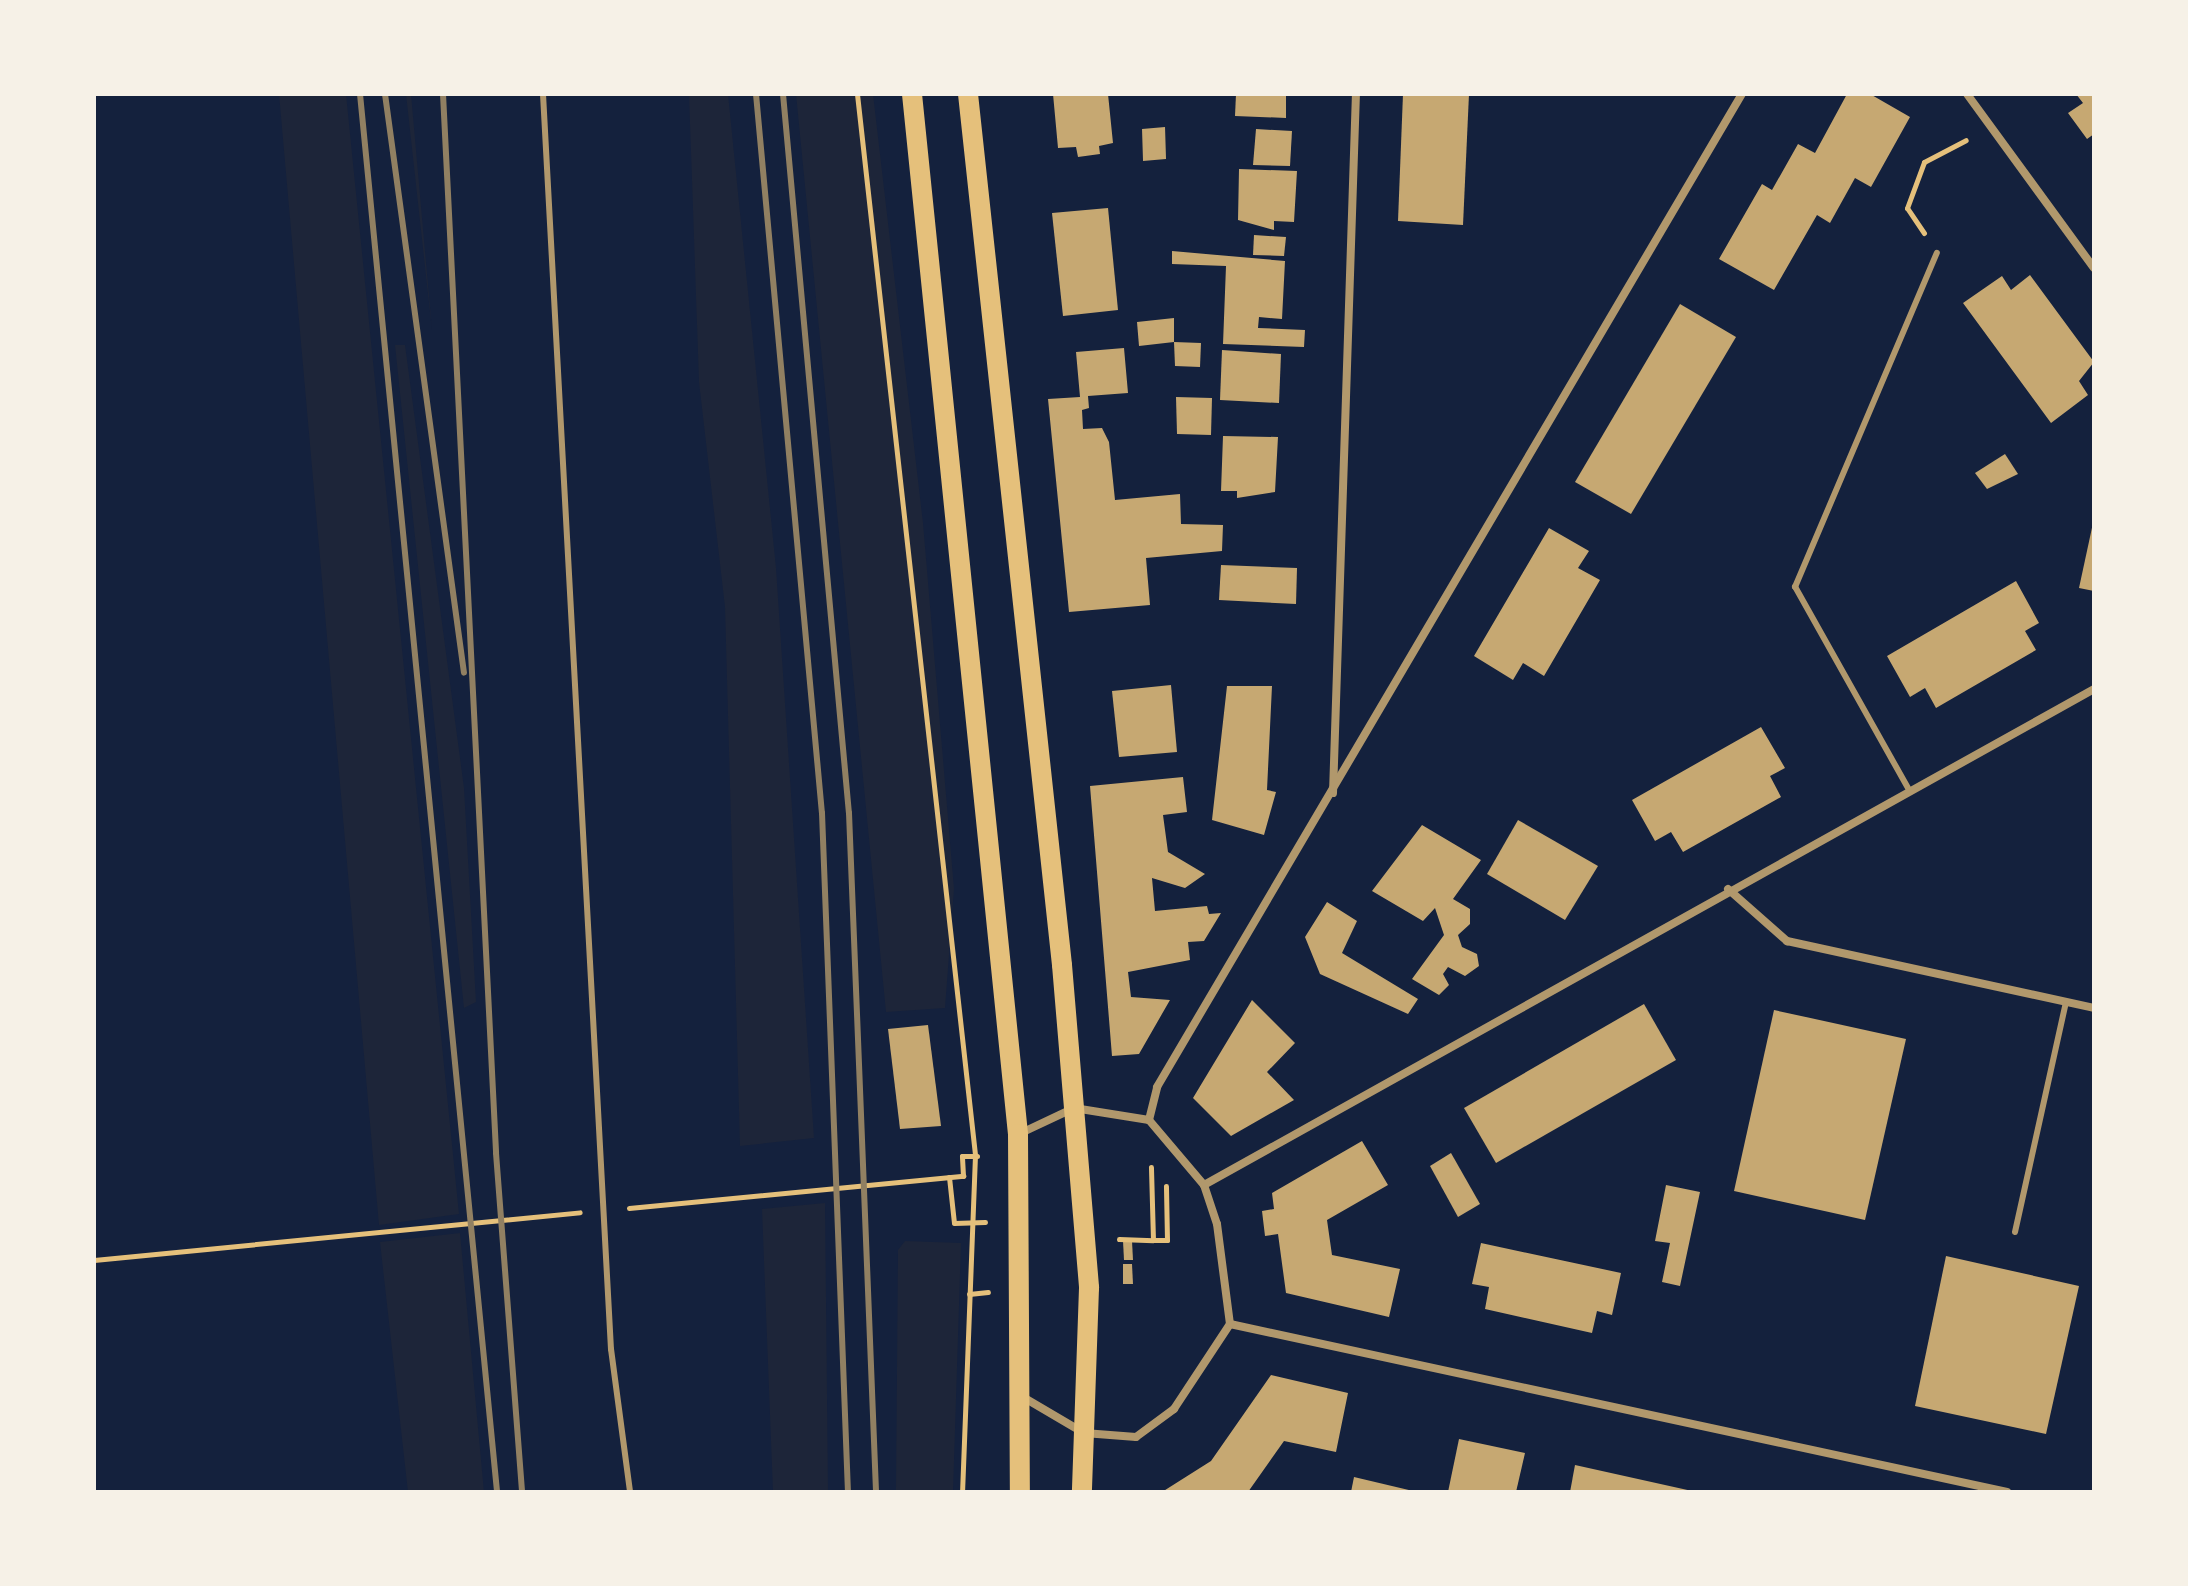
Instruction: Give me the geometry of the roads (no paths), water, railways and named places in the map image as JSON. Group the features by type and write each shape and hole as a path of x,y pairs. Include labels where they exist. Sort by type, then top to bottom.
{"main road":[{"path":"912,94 1018,1134 1023,1397 1020,1492"},
{"path":"968,94 1074,1108 1089,1288 1082,1492"}],"street":[{"path":"1333,796 1356,94"},
{"path":"1149,1120 1157,1087 1333,796 1742,94"},
{"path":"1967,94 2094,268"},
{"path":"1204,1185 1908,788 2094,689"},
{"path":"1728,889 1787,941 2094,1008"},
{"path":"1018,1134 1074,1108 1149,1120 1204,1185 1217,1224 1230,1324 1174,1409 1128,1439 1084,1433 1023,1397"},
{"path":"1230,1324 2007,1492"}],"lane":[{"path":"543,94 607,1286 630,1492"},
{"path":"1908,788 1795,587 1937,253"},
{"path":"2015,1232 2066,1002"}],"railway":[{"path":"360,94 497,1492"},
{"path":"385,94 464,673"},
{"path":"443,94 496,1153 522,1492"},
{"path":"756,94 822,813 848,1492"},
{"path":"783,94 849,813 876,1492"}]}
